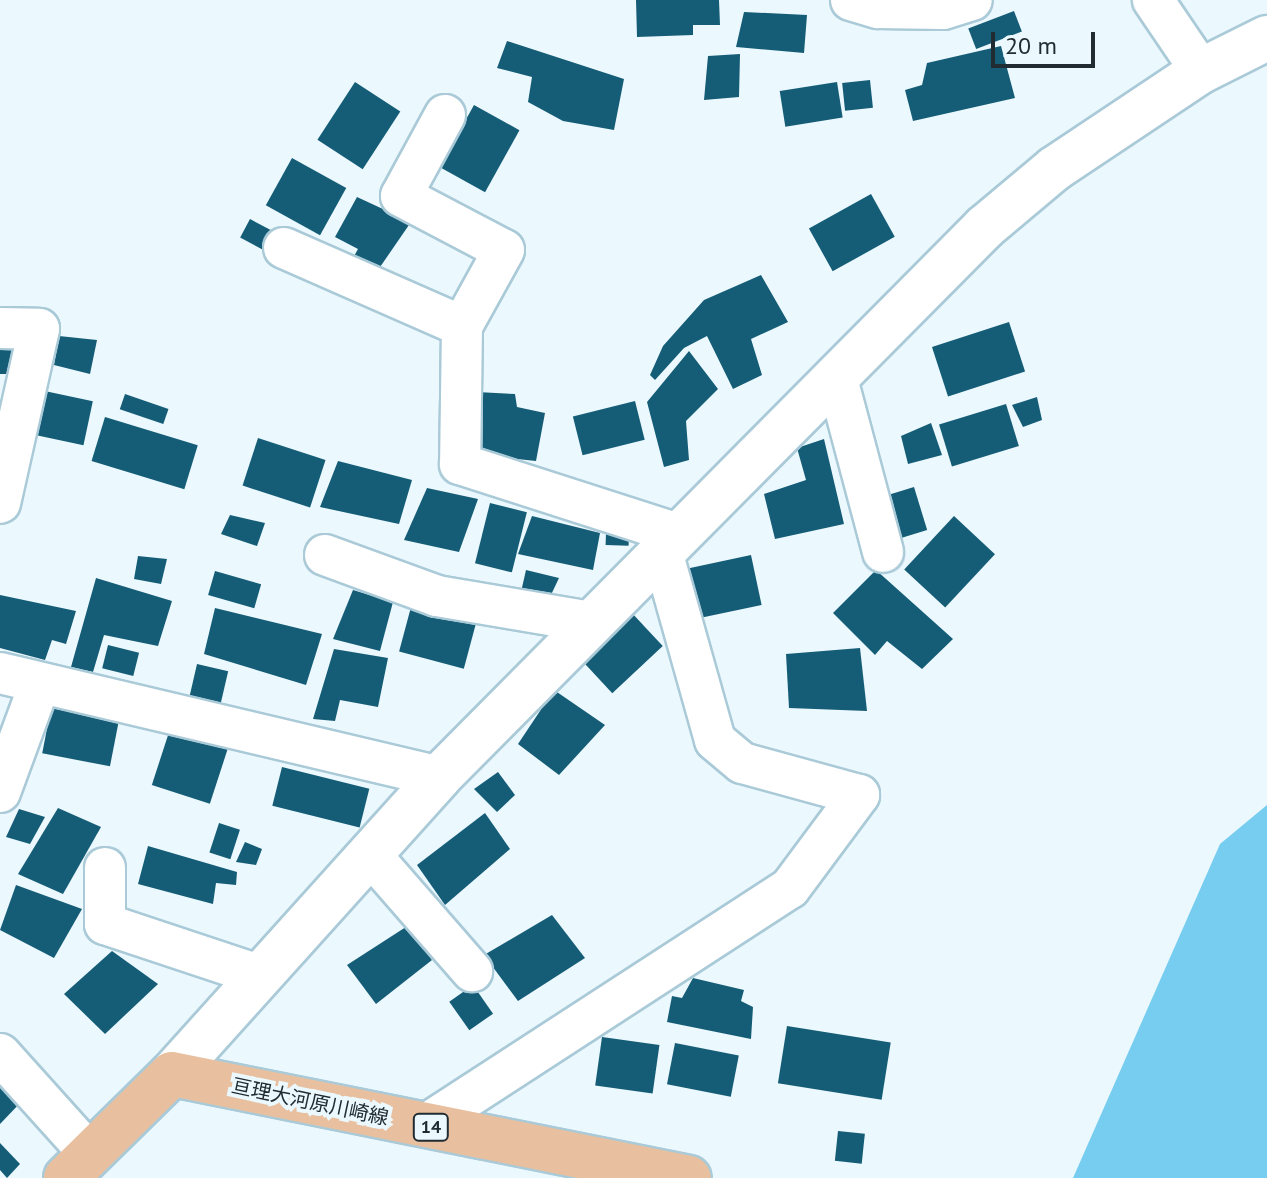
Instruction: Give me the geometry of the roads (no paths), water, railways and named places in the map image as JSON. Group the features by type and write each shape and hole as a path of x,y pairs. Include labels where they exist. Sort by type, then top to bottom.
{"main road":[{"name":"亘理大河原川崎線","path":"172,1074 689,1178"},
{"path":"78,1166 172,1074"}],"street":[{"path":"851,0 878,8 943,9 972,0"},
{"path":"1153,0 1201,71"},
{"path":"172,1074 439,777 836,375 1042,178 1201,71 1267,38"},
{"path":"445,115 401,196 504,250 462,326 460,464 670,542"},
{"path":"284,248 462,326"},
{"path":"0,328 39,329 0,503"},
{"path":"836,375 883,552"},
{"path":"425,1125 790,888 859,795 742,763 715,740 670,542"},
{"path":"325,555 437,596 591,622"},
{"path":"0,673 439,777"},
{"path":"0,792 40,683"},
{"path":"369,853 472,971"},
{"path":"105,868 105,924 258,975"},
{"path":"0,1054 78,1166"}]}
